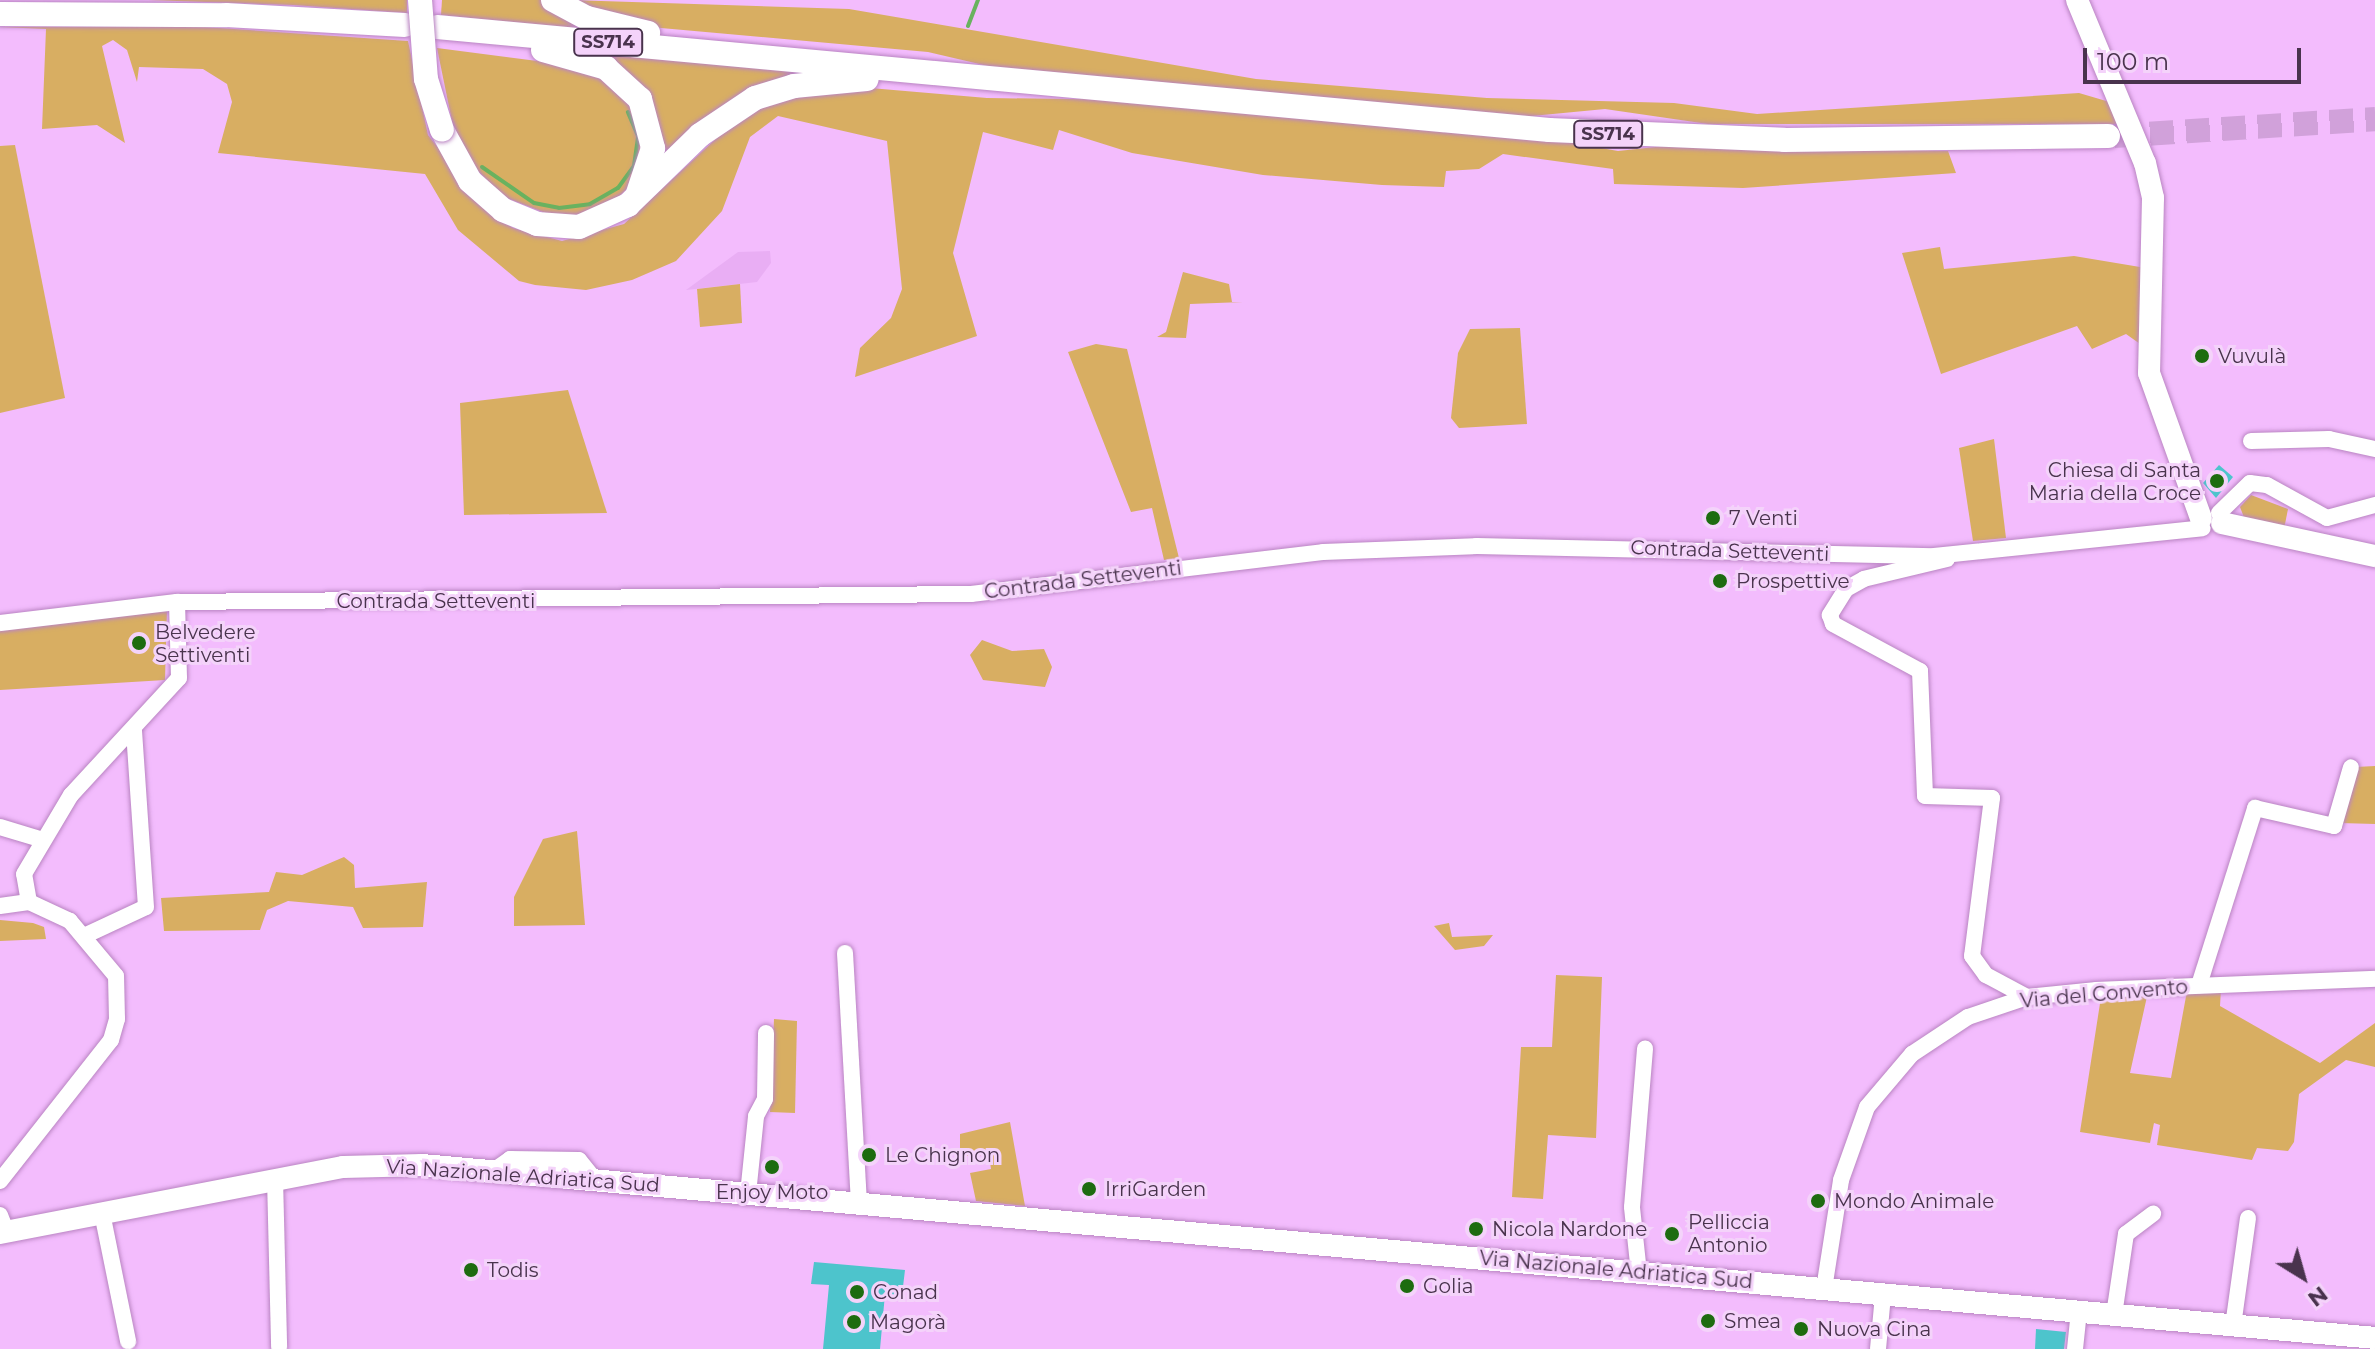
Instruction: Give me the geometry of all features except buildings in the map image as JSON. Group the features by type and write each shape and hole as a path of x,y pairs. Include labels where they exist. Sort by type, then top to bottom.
{"highway":[{"path":"0,3 23,0"},
{"path":"420,0 426,79 442,130 482,193 529,221 579,227 608,218 637,196 719,119 773,91 955,75"},
{"path":"553,0 603,23 780,58"},
{"path":"0,14 143,12 405,25"},
{"name":"SS714","path":"637,196 651,161 652,129 640,99 619,76 573,55 451,41 437,29 1643,136 2108,136"}],"main road":[{"path":"2077,0 2148,175 2153,198 2149,373 2176,459 2210,519 2375,556"},
{"name":"Via Nazionale Adriatica Sud","path":"2,1226 102,1213 275,1178 392,1164 2114,1315 2373,1342"}],"street":[{"path":"2251,441 2329,439 2375,449"},
{"path":"2210,519 2250,483 2267,485 2327,518 2375,505"},
{"name":"Contrada Setteventi","path":"0,623 177,602 971,594 1323,552 1477,546 1959,554 2165,528 2210,519"},
{"path":"1959,554 1924,568 1864,579 1846,589 1830,615 1833,624 1920,671 1925,796 1992,798 1972,956 1986,975 2027,997"},
{"path":"29,902 24,874 40,839 71,795 179,678 177,602"},
{"path":"84,936 146,907 134,730"},
{"path":"2199,985 2255,808 2334,826 2351,767"},
{"path":"0,827 40,839"},
{"path":"0,906 29,902 70,921 116,976 111,1040 0,1181"},
{"path":"845,953 859,1205"},
{"name":"Via del Convento","path":"1824,1289 1841,1180 1867,1107 1912,1054 1940,1033 2027,997 2199,985 2375,979"},
{"path":"748,1194 756,1116 765,1099 766,1033"},
{"path":"1639,1273 1633,1176 1645,1049"},
{"path":"275,1178 279,1347"},
{"path":"102,1213 128,1341"},
{"path":"2114,1315 2126,1234 2153,1214"},
{"path":"2233,1326 2248,1218"},
{"path":"1878,1349 1883,1295"},
{"path":"2075,1349 2079,1312"}],"shaded area":[{"path":"148,0 407,0 407,13 293,5"},
{"path":"442,0 548,0 586,30 441,15"},
{"path":"570,0 849,9 1256,79 1487,98 1674,103 1757,114 2079,93 2113,103 2122,124 1708,124 1605,109 1521,117 1005,70 928,52 661,28 617,20"},
{"path":"190,26 408,41 428,135 491,214 513,228 562,241 624,224 746,111 835,85 987,98 1144,100 1533,136 1618,151 1684,144 1948,151 1956,173 1743,188 1614,184 1613,169 1503,154 1479,169 1446,171 1444,187 1382,185 1263,175 1132,153 1059,130 1053,150 983,132 953,253 977,336 855,377 860,348 891,318 902,289 887,141 778,116 750,137 722,211 676,261 632,280 586,290 535,285 519,281 458,230 425,174 218,153 232,102 227,84 203,69 139,67 137,82 127,50 113,40 102,46 125,143 97,125 42,129 46,29 0,27"},
{"path":"437,48 584,67 628,95 645,141 631,185 614,201 581,215 551,215 504,197 476,169 455,136"},
{"path":"590,52 804,71 807,75 665,164 660,137"},
{"path":"15,145 65,398 0,413 0,146"},
{"path":"1940,247 1944,269 2074,256 2146,268 2143,346 2126,334 2092,349 2077,326 1941,374 1902,253"},
{"path":"770,251 771,263 757,282 686,290 738,252"},
{"path":"1183,272 1229,284 1232,302 1243,302 1190,304 1186,338 1157,337 1166,332"},
{"path":"740,284 742,323 700,327 697,289"},
{"path":"1520,328 1527,424 1459,428 1451,418 1458,353 1470,329"},
{"path":"1096,344 1127,349 1179,558 1164,560 1152,508 1131,512 1068,352"},
{"path":"568,390 607,513 464,515 460,403"},
{"path":"1994,439 2006,538 1973,541 1959,448"},
{"path":"2251,495 2288,509 2284,529 2245,520 2240,507"},
{"path":"167,610 165,680 0,690 0,630"},
{"path":"982,640 1012,651 1044,649 1052,667 1045,687 983,680 970,655"},
{"path":"2375,766 2375,824 2340,823 2356,767"},
{"path":"577,831 585,925 514,926 514,897 543,839"},
{"path":"344,857 354,865 355,888 427,882 423,927 363,928 353,907 288,901 267,910 260,930 164,931 161,898 269,892 276,872 302,875"},
{"path":"0,920 44,927 46,939 0,941"},
{"path":"1449,923 1452,937 1493,935 1484,946 1455,950 1434,926"},
{"path":"1556,975 1602,977 1596,1138 1548,1135 1543,1199 1512,1197 1521,1047 1552,1047"},
{"path":"2221,989 2220,1006 2320,1063 2375,1023 2375,1067 2346,1060 2299,1094 2294,1142 2288,1151 2257,1148 2252,1160 2157,1145 2160,1125 2154,1123 2150,1143 2080,1132 2101,997 2148,992 2130,1073 2171,1078 2187,991"},
{"path":"774,1019 797,1021 795,1113 770,1112"},
{"path":"1010,1122 1025,1206 976,1201 970,1173 991,1169 989,1155 960,1156 960,1134"}],"waterway":[{"path":"968,26 978,0"},
{"path":"482,167 534,203 559,208 590,204 618,188 634,166 638,136 628,112"}],"tunnel":[{"path":"2114,136 2375,119"}],"place":[{"name":"Vuvulà","path":"2202,356"},
{"name":"Chiesa di Santa Maria della Croce","path":"2217,481"},
{"name":"7 Venti","path":"1713,518"},
{"name":"Prospettive","path":"1720,581"},
{"name":"Belvedere Settiventi","path":"139,643"},
{"name":"Le Chignon","path":"869,1155"},
{"name":"Enjoy Moto","path":"772,1167"},
{"name":"IrriGarden","path":"1089,1189"},
{"name":"Mondo Animale","path":"1818,1201"},
{"name":"Nicola Nardone","path":"1476,1229"},
{"name":"Pelliccia Antonio","path":"1672,1234"},
{"name":"Todis","path":"471,1270"},
{"name":"Golia","path":"1407,1286"},
{"name":"Conad","path":"857,1292"},
{"name":"Smea","path":"1708,1321"},
{"name":"Magorà","path":"854,1322"},
{"name":"Nuova Cina","path":"1801,1329"}]}
